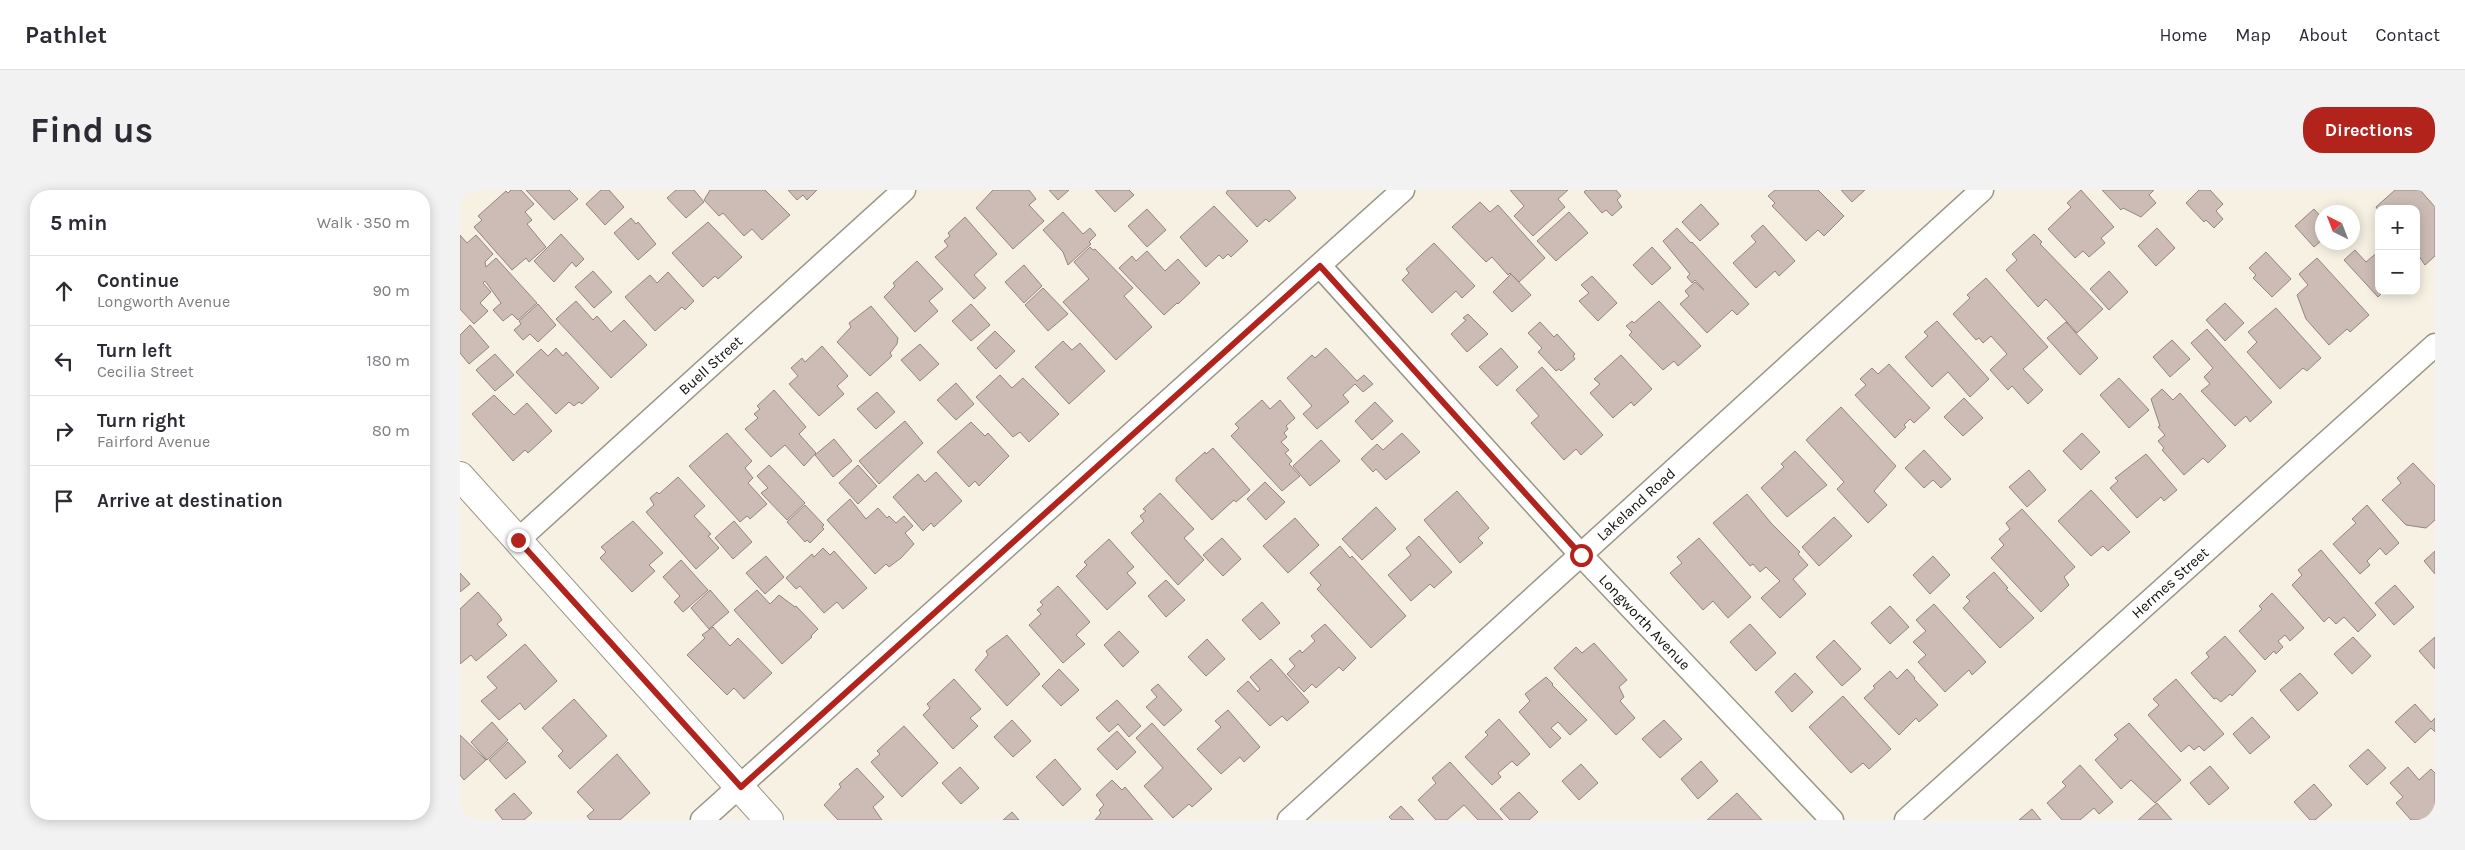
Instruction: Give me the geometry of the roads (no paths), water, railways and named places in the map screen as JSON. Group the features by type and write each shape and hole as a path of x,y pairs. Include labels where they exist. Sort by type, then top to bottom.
{"street":[{"name":"Buell Street","path":"518,540 904,190"},
{"path":"702,820 741,787 1403,190"},
{"name":"Lakeland Road","path":"1289,820 1982,190"},
{"name":"Longworth Avenue","path":"1320,266 1581,555 1832,820"},
{"name":"Hermes Street","path":"1906,820 2435,345"},
{"path":"460,476 770,820"}]}
